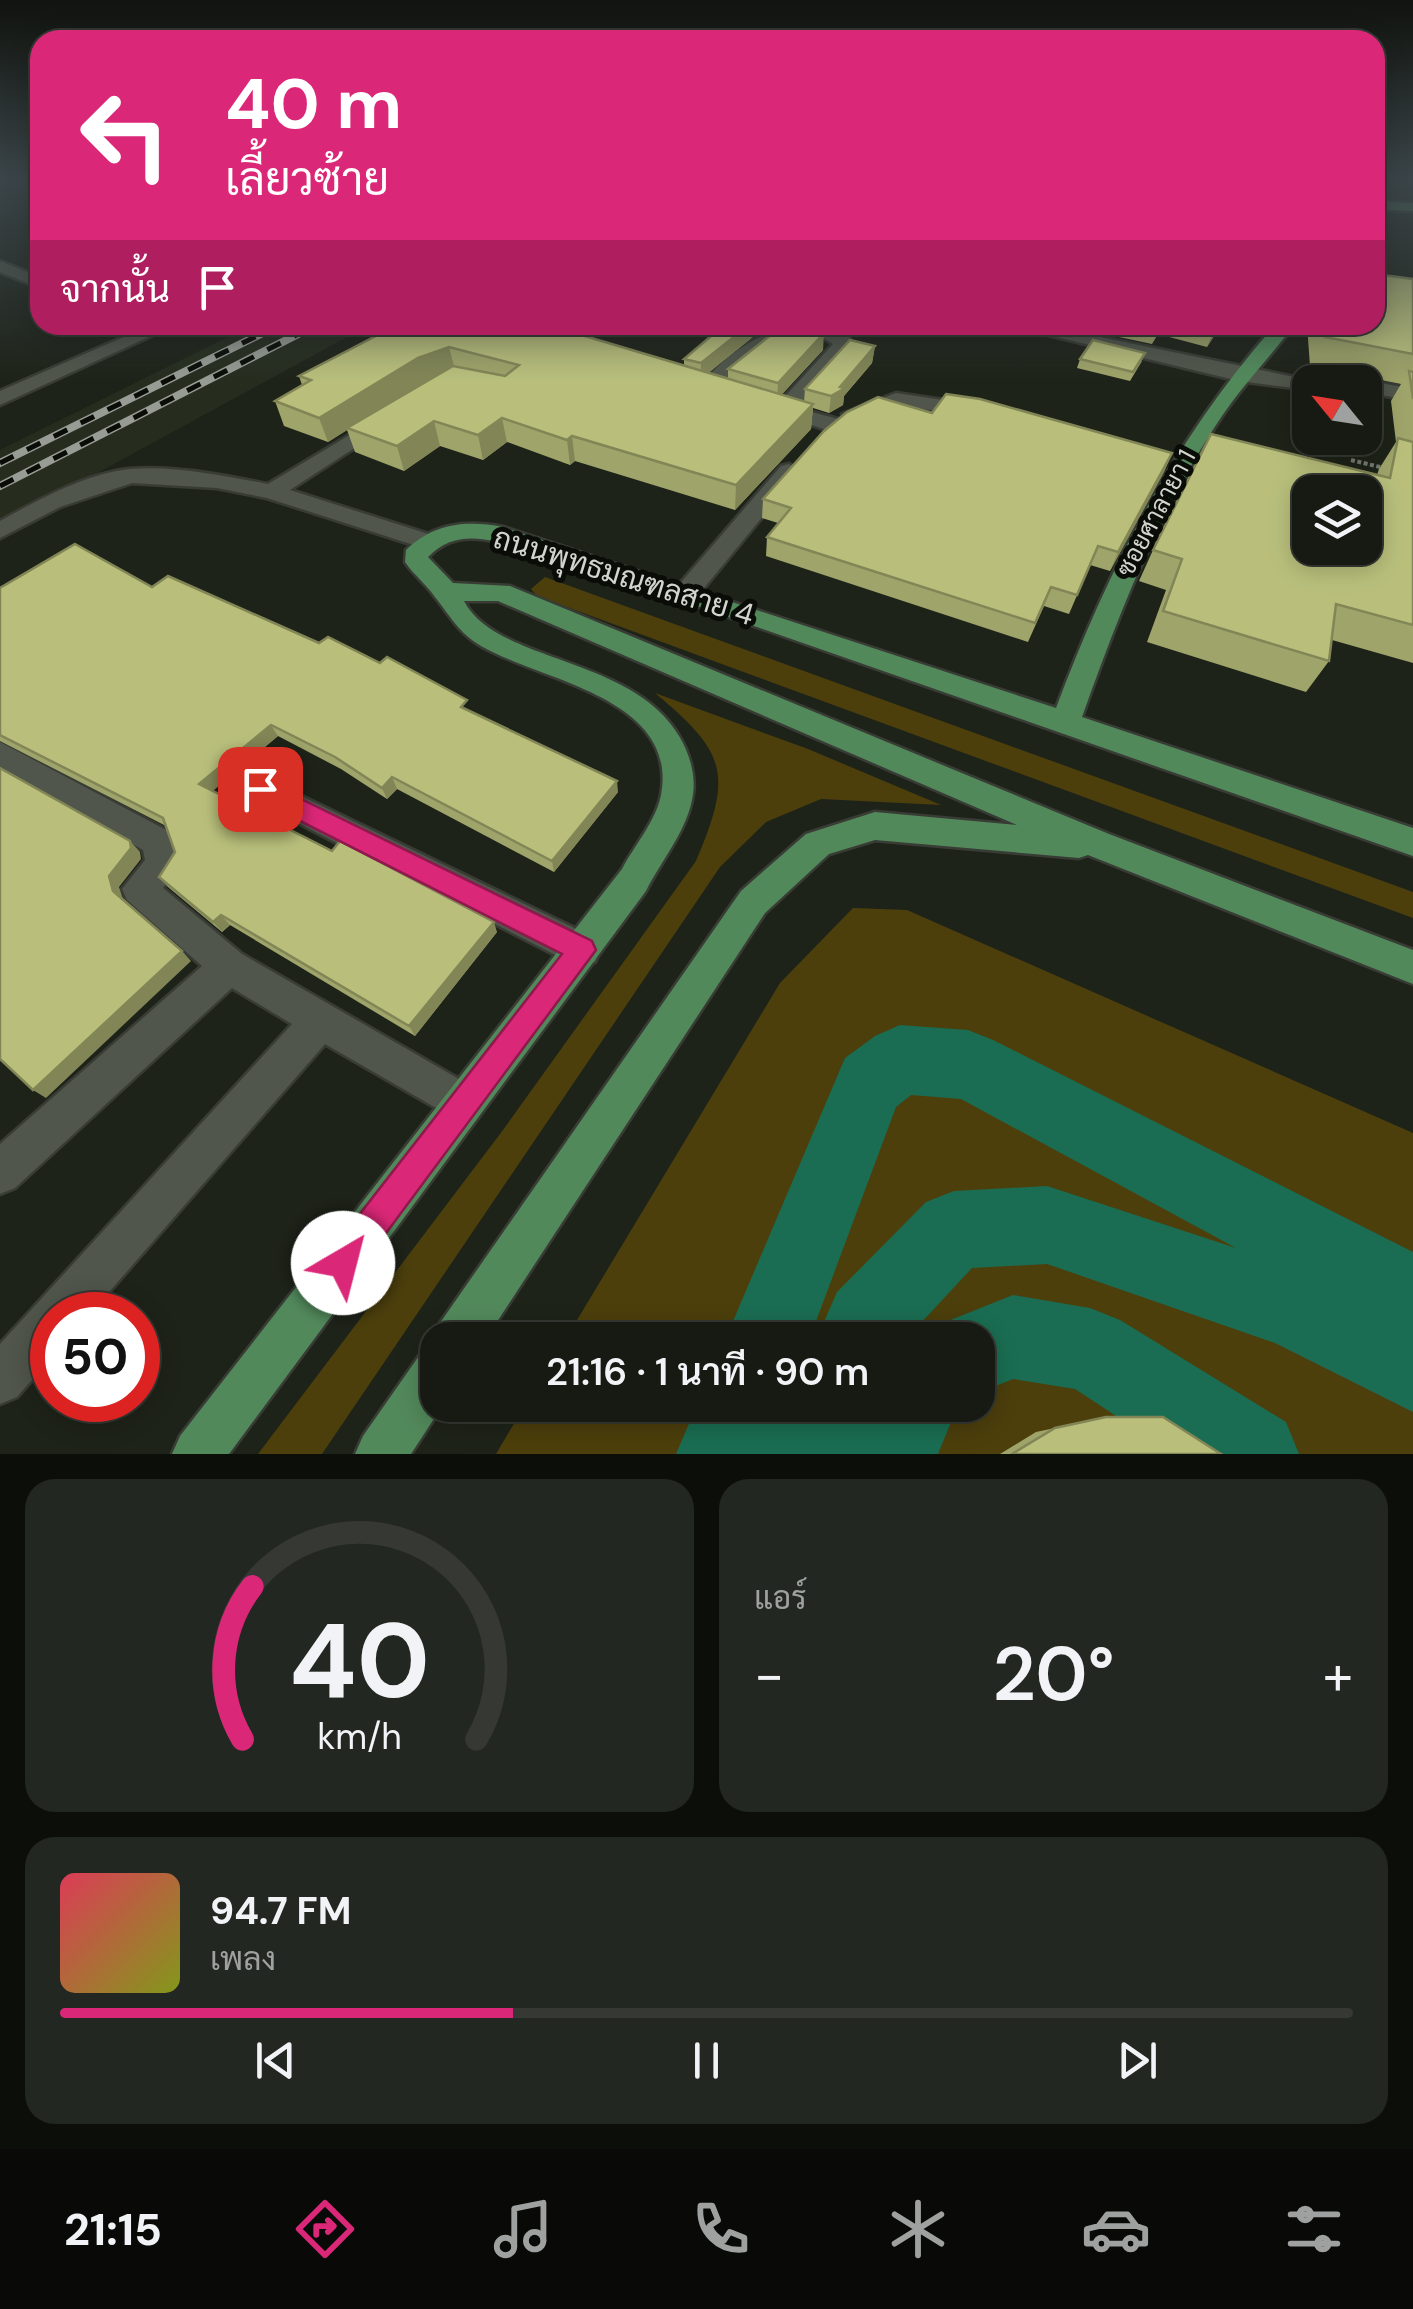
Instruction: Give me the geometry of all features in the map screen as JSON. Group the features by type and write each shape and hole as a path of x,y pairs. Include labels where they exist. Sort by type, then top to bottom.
{"main road":[{"name":"ซอยศาลายา 1","path":"1065,724 1110,600 1169,462 1276,335"},
{"name":"ถนนพุทธมณฑลสาย 4","path":"429,542 467,528 502,535 686,593 1413,842"},
{"path":"198,1454 634,880 678,794 672,749 649,714 604,686 463,622 446,592 423,572 415,556 429,542"},
{"name":"ถนนพุทธมณฑลสาย 4","path":"446,592 502,592 1097,844 1413,967"},
{"path":"469,1322 753,902 818,844 875,826 935,828 1030,842 1097,844"},
{"path":"381,1454 420,1397"}],"street":[{"path":"0,266 30,279"},
{"path":"0,399 135,335"},
{"path":"771,335 717,393 834,425"},
{"path":"783,411 842,345 842,339 830,335"},
{"path":"1061,335 1239,375 1292,382"},
{"path":"1382,390 1413,396"},
{"path":"686,593 796,463 834,425 858,410 896,399 948,404 999,416"},
{"path":"272,492 400,410"},
{"path":"0,531 52,502 130,476 217,481 272,492 429,542"},
{"path":"0,754 158,842 163,864 139,889 229,966 464,1104"},
{"path":"260,789 582,950"},
{"path":"1,1171 229,966"},
{"path":"79,1292 321,1020"},
{"path":"0,1380 30,1347"}],"path":[{"path":"1351,460 1399,472"}],"shaded area":[{"path":"232,335 351,335 0,526 0,450"},
{"path":"545,577 1413,892 1413,918 537,596 531,589"},
{"path":"655,693 808,749 941,805 821,799 766,822 720,867 322,1454 258,1454 503,1130 696,861 715,806 716,767 697,732"},
{"path":"853,908 907,910 1413,1133 1413,1454 496,1454 515,1422 995,1422 995,1322 576,1322 780,983"}],"building":[{"path":"1385,275 1413,279 1413,354 1325,337 1385,335"},
{"path":"378,335 582,335 813,404 736,485 572,436 567,440 502,418 478,435 434,421 397,446 347,428 453,366 505,376 519,365 449,347 418,358 319,418 275,401 311,380 299,376"},
{"path":"712,335 736,335 701,363 684,359"},
{"path":"771,335 822,335 778,383 728,369"},
{"path":"850,340 875,346 840,387 845,388 831,396 805,389"},
{"path":"1093,340 1145,353 1133,372 1080,359"},
{"path":"946,394 980,399 1172,453 1118,552 1098,546 1077,595 1051,587 1035,623 767,537 791,508 763,499 824,431 847,412 878,397 932,413"},
{"path":"1211,434 1378,475 1292,475 1292,565 1382,565 1382,476 1390,478 1398,438 1413,442 1413,625 1336,604 1329,661 1163,611 1182,559 1153,550"},
{"path":"75,544 152,587 168,576 319,643 328,637 380,663 387,657 467,700 461,707 617,781 552,861 392,777 382,788 335,757 271,725 199,784 332,851 340,841 494,922 409,1026 221,915 213,922 159,877 175,852 163,818 0,735 0,588"},
{"path":"0,768 130,841 131,848 109,876 113,891 182,951 33,1090 0,1059"},
{"path":"1106,1417 1163,1417 1221,1454 1012,1454 1055,1428"}],"waterway":[{"path":"774,1322 870,1083 900,1060 968,1065 1215,1197 1413,1295"},
{"path":"866,1322 954,1230 1047,1225 1293,1308 1413,1369"},
{"path":"995,1344 1013,1337 1090,1350 1254,1454"},
{"path":"721,1454 734,1422"},
{"path":"808,1454 822,1422"},
{"path":"892,1454 907,1422"}],"railway":[{"path":"0,463 259,335"},
{"path":"0,486 296,335"}],"route":[{"path":"260,789 582,950 343,1263"}]}
